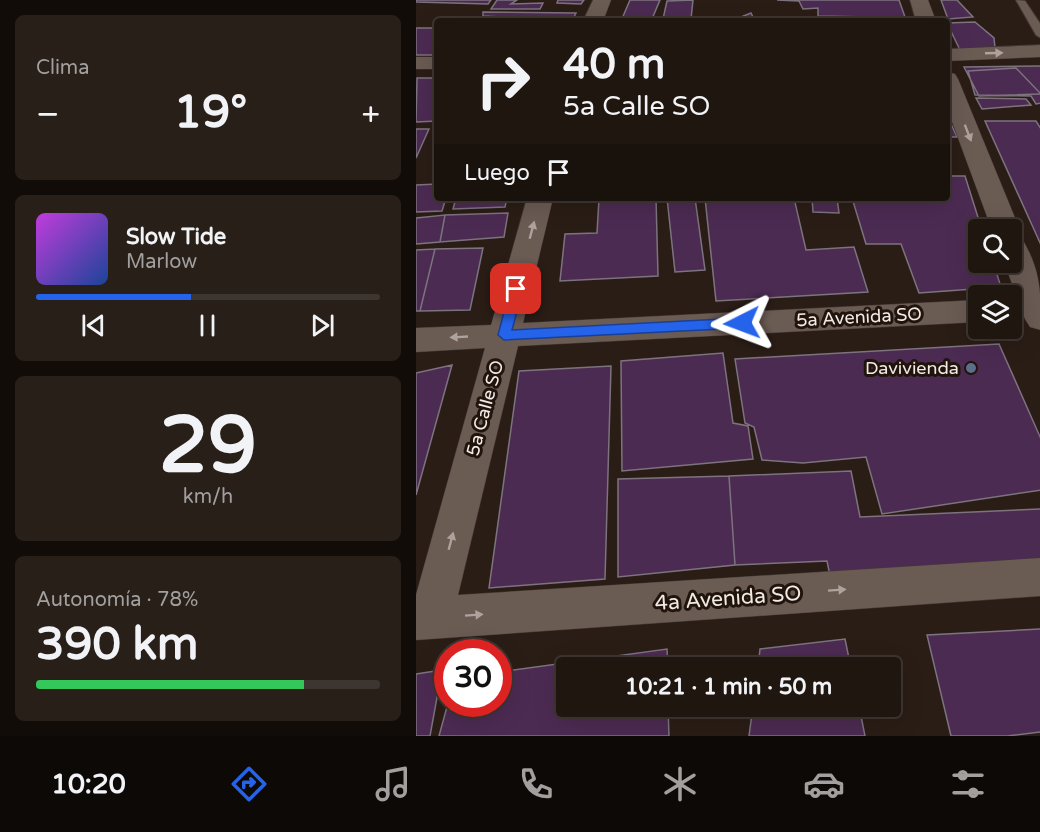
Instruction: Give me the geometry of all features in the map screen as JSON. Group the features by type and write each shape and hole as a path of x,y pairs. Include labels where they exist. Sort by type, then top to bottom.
{"street":[{"path":"594,18 602,0"},
{"path":"919,0 925,18"},
{"path":"950,55 1040,51"},
{"path":"416,63 434,63"},
{"path":"950,87 1002,219"},
{"name":"5a Calle SO","path":"423,618 504,335 539,201"},
{"path":"1021,273 1032,311"},
{"name":"5a Avenida SO","path":"416,339 968,312"},
{"name":"4a Avenida SO","path":"423,618 1040,577"}],"lane":[{"path":"1020,1 1040,35"}],"building":[{"path":"416,0 491,0 488,4 416,2"},
{"path":"497,0 517,0 511,4 543,3 540,9 491,9"},
{"path":"558,0 584,0 581,4 557,3"},
{"path":"630,0 660,0 652,18 622,18"},
{"path":"693,0 691,18 663,18 667,1"},
{"path":"777,0 899,0 906,18 818,16 818,8 803,9 799,1"},
{"path":"941,0 957,0 973,17 950,19"},
{"path":"483,12 576,13 574,18 483,16"},
{"path":"751,13 754,18 738,18"},
{"path":"975,22 994,38 995,48 960,50 950,29 950,23"},
{"path":"416,28 434,28 434,55 416,55"},
{"path":"1041,66 1041,94 979,96 964,67"},
{"path":"1016,68 1041,94 1041,103 1036,104 1031,96 975,95 968,71"},
{"path":"417,78 434,78 434,121 416,122"},
{"path":"976,98 1026,99 1031,105 982,109"},
{"path":"985,121 1036,121 1041,129 1041,245"},
{"path":"950,122 957,137 950,137"},
{"path":"416,129 429,129 416,158"},
{"path":"950,176 965,176 979,219 968,219 968,273 997,273 1000,285 968,285 968,289 919,293 901,244 866,244 853,201 950,201"},
{"path":"434,184 434,201 445,201 442,211 416,212 416,185"},
{"path":"455,201 506,201 505,207 453,209"},
{"path":"599,201 656,201 658,276 560,281 565,234 597,233"},
{"path":"667,201 695,201 705,270 675,272"},
{"path":"705,201 795,201 806,250 854,247 868,292 716,301"},
{"path":"812,201 837,201 839,213 813,212"},
{"path":"508,213 504,237 440,242 445,215"},
{"path":"445,215 440,242 416,244 416,218"},
{"path":"483,248 470,310 420,311 435,249"},
{"path":"435,249 420,311 416,311 416,250"},
{"path":"999,344 1041,439 1041,490 882,514 866,457 803,463 762,460 754,427 745,423 735,359"},
{"path":"723,353 733,423 748,426 753,459 622,471 621,361"},
{"path":"452,365 416,495 416,373"},
{"path":"611,366 605,579 489,588 519,371"},
{"path":"851,471 860,517 1041,509 1041,566 830,576 827,561 735,565 729,476"},
{"path":"729,476 735,565 618,577 618,479"},
{"path":"1041,629 1041,732 1007,736 951,736 927,635"},
{"path":"845,639 849,657 759,657 760,649"},
{"path":"667,649 667,657 608,657"},
{"path":"556,664 556,717 668,717 669,736 439,736 444,717 512,717 512,670"},
{"path":"434,671 434,714 430,736 416,736 416,674"},
{"path":"752,717 861,717 865,736 749,736"}],"place":[{"name":"Davivienda","path":"971,368"}],"route":[{"path":"516,289 504,335 742,323"}]}
